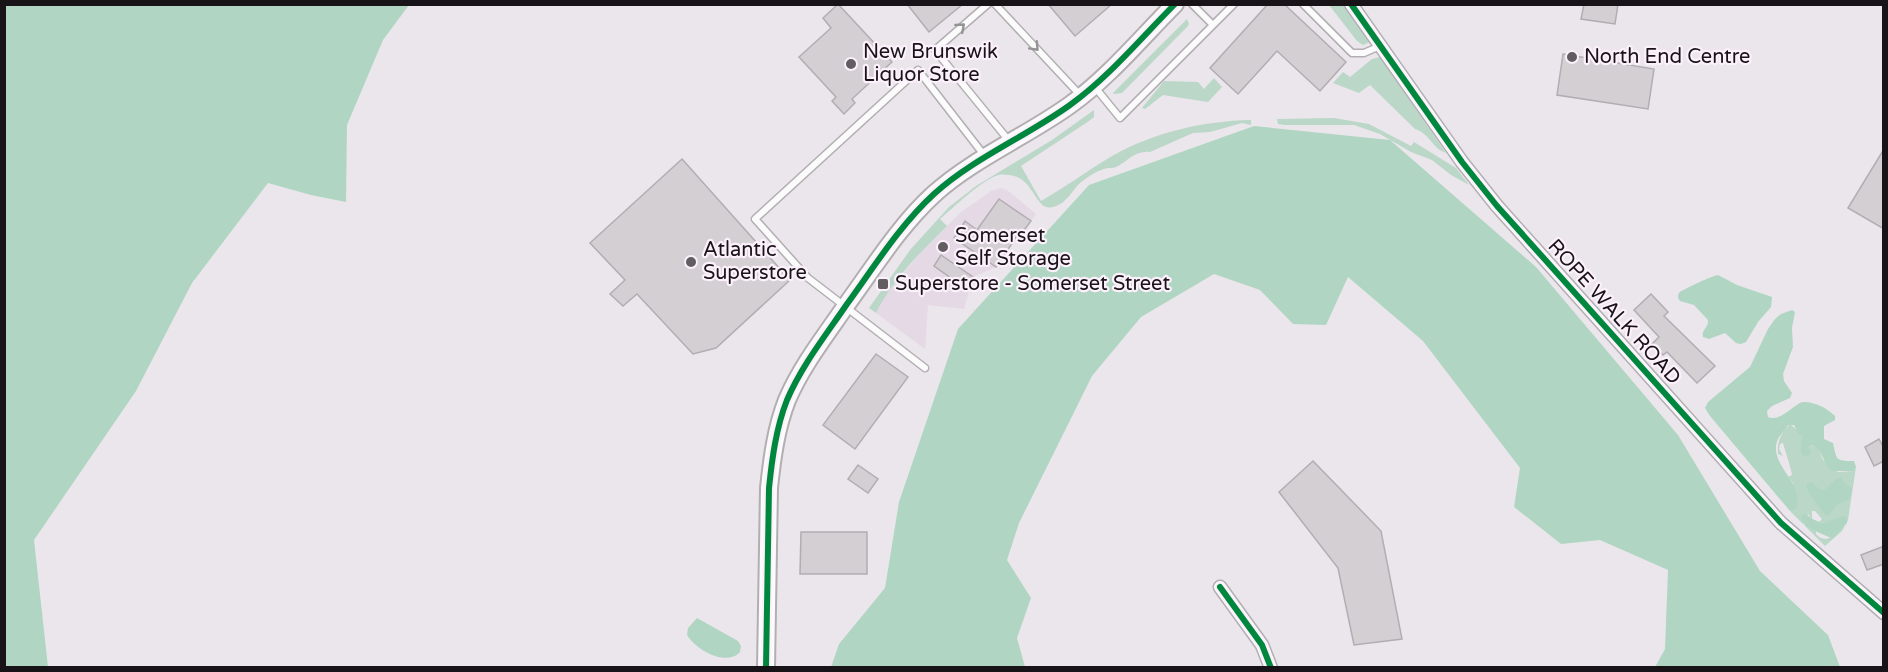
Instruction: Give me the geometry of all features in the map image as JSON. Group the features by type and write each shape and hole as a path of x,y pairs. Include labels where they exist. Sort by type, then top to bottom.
{"main road":[{"path":"766,668 769,489 777,433 788,398 801,371 845,307 916,213 944,186 1052,118 1087,91 1175,4"}],"street":[{"name":"ROPE WALK ROAD","path":"1352,4 1462,162 1497,206 1781,523 1884,613"},
{"path":"1220,587 1262,645 1271,668"}],"lane":[{"path":"988,4 935,50 1011,143"},
{"path":"995,4 1087,91 1120,118 1234,4"},
{"path":"1192,4 1214,25"},
{"path":"1303,4 1352,53 1364,53 1380,46"},
{"path":"924,368 808,278 755,219 918,70 987,157"}],"shaded area":[{"path":"1001,188 1007,190 1036,214 996,267 973,277 964,309 928,305 925,349 876,313 883,297 925,248 960,213 991,191"}],"green space":[{"path":"4,5 409,5 383,40 347,125 346,202 268,183 192,283 136,391 34,540 48,667 5,667"},
{"path":"1329,5 1343,5 1370,42 1363,45 1357,41"},
{"path":"1187,19 1189,24 1187,27 1122,93 1114,94 1113,93"},
{"path":"1380,57 1446,153 1415,129 1370,85 1359,93 1333,83 1343,72 1350,77 1372,59"},
{"path":"1214,78 1222,87 1208,102 1163,95 1145,109 1142,108 1164,81 1198,82 1204,89"},
{"path":"1094,110 1094,117 1089,121 1021,166 1041,201 1112,156 1145,140 1180,129 1215,123 1251,120 1251,125 1242,123 1210,132 1193,133 1150,152 1137,154 1116,167 1091,175 1080,183 1067,199 1053,207 1042,204 1024,181 1017,177 1001,175 993,177 940,219 947,226 917,256 890,289 876,313 869,308 910,250 949,207 976,186 1052,140"},
{"path":"1334,118 1369,124 1411,146 1414,142 1456,168 1469,185 1432,160 1411,152 1380,134 1354,125 1285,125 1278,124 1277,119"},
{"path":"1254,126 1390,140 1536,267 1678,435 1760,571 1828,635 1840,667 1655,667 1665,649 1668,570 1600,540 1561,544 1514,507 1520,468 1423,341 1348,277 1326,325 1293,324 1260,290 1214,274 1141,317 1092,376 1019,523 1007,560 1031,598 1017,638 1025,667 831,667 839,644 885,588 899,502 958,329 1089,185"},
{"path":"1718,275 1737,285 1772,297 1771,307 1758,322 1746,342 1741,344 1736,343 1725,333 1709,339 1703,337 1708,320 1694,305 1680,301 1678,298 1681,291"},
{"path":"1792,310 1795,312 1792,328 1793,347 1783,374 1784,381 1792,393 1790,398 1772,406 1767,411 1768,417 1781,416 1802,402 1824,408 1835,416 1835,420 1824,426 1824,439 1833,443 1835,453 1840,460 1854,461 1856,467 1854,471 1831,471 1819,450 1813,445 1809,447 1811,452 1808,456 1804,456 1801,453 1803,436 1798,433 1794,425 1788,425 1779,437 1776,447 1781,465 1796,491 1798,501 1795,510 1790,511 1705,408 1708,402 1750,367 1775,319"},
{"path":"1790,424 1804,436 1801,453 1813,445 1818,448 1823,460 1838,472 1854,471 1856,467 1848,520 1842,531 1825,546 1806,527 1816,531 1820,537 1828,539 1844,526 1832,522 1819,522 1822,519 1815,511 1812,511 1812,519 1808,514 1804,525 1790,511 1792,511 1793,483 1788,477 1792,473 1783,443 1780,444 1779,449 1783,456 1778,454 1778,445"},
{"path":"1841,478 1851,487 1849,499 1836,506 1829,515 1825,515 1808,492 1806,484 1812,482 1819,489 1825,490 1836,479"},
{"path":"1806,514 1822,522 1845,516 1847,523 1831,538 1806,527 1801,519 1802,515"},
{"path":"697,618 738,641 741,646 740,652 727,658 719,657 697,646 687,635 688,628"}],"building":[{"path":"838,4 892,62 852,99 855,103 844,114 832,101 836,97 799,57 831,28 823,18"},
{"path":"907,4 963,4 929,32"},
{"path":"1048,4 1112,4 1075,36"},
{"path":"1268,4 1284,4 1346,62 1320,91 1277,51 1238,94 1210,68"},
{"path":"1584,4 1618,4 1615,24 1581,19"},
{"name":"North End Centre","path":"1563,54 1654,69 1648,109 1557,95"},
{"path":"1884,149 1884,229 1848,208"},
{"name":"Atlantic Superstore","path":"682,159 790,280 716,348 693,354 637,294 623,306 610,294 625,280 590,243"},
{"path":"999,199 1031,221 1019,237 1017,236 996,267 954,238 965,221 977,230"},
{"path":"941,255 973,277 965,288 934,266"},
{"path":"1651,294 1668,312 1664,316 1715,366 1697,383 1667,352 1663,355 1652,344 1659,337 1634,310"},
{"path":"876,354 908,377 855,449 823,425"},
{"path":"1879,439 1884,448 1884,461 1874,466 1865,447"},
{"path":"1313,461 1381,531 1402,639 1354,645 1338,568 1279,492"},
{"path":"858,465 878,479 868,493 848,479"},
{"path":"801,532 867,532 867,574 800,574"},
{"path":"1884,546 1884,564 1867,570 1861,555"}],"cycle path":[{"path":"766,668 769,488 777,433 783,411 807,362 888,247 934,194 966,169 1053,116 1084,94 1111,70 1175,4"},
{"path":"1351,4 1462,162 1497,206 1781,523 1884,613"},
{"path":"1220,587 1262,645 1271,668"}],"place":[{"name":"North End Centre","path":"1572,57"},
{"name":"New Brunswik Liquor Store","path":"851,64"},
{"name":"Somerset Self Storage","path":"943,247"},
{"name":"Atlantic Superstore","path":"691,262"},
{"name":"Superstore - Somerset Street","path":"883,284"}]}
